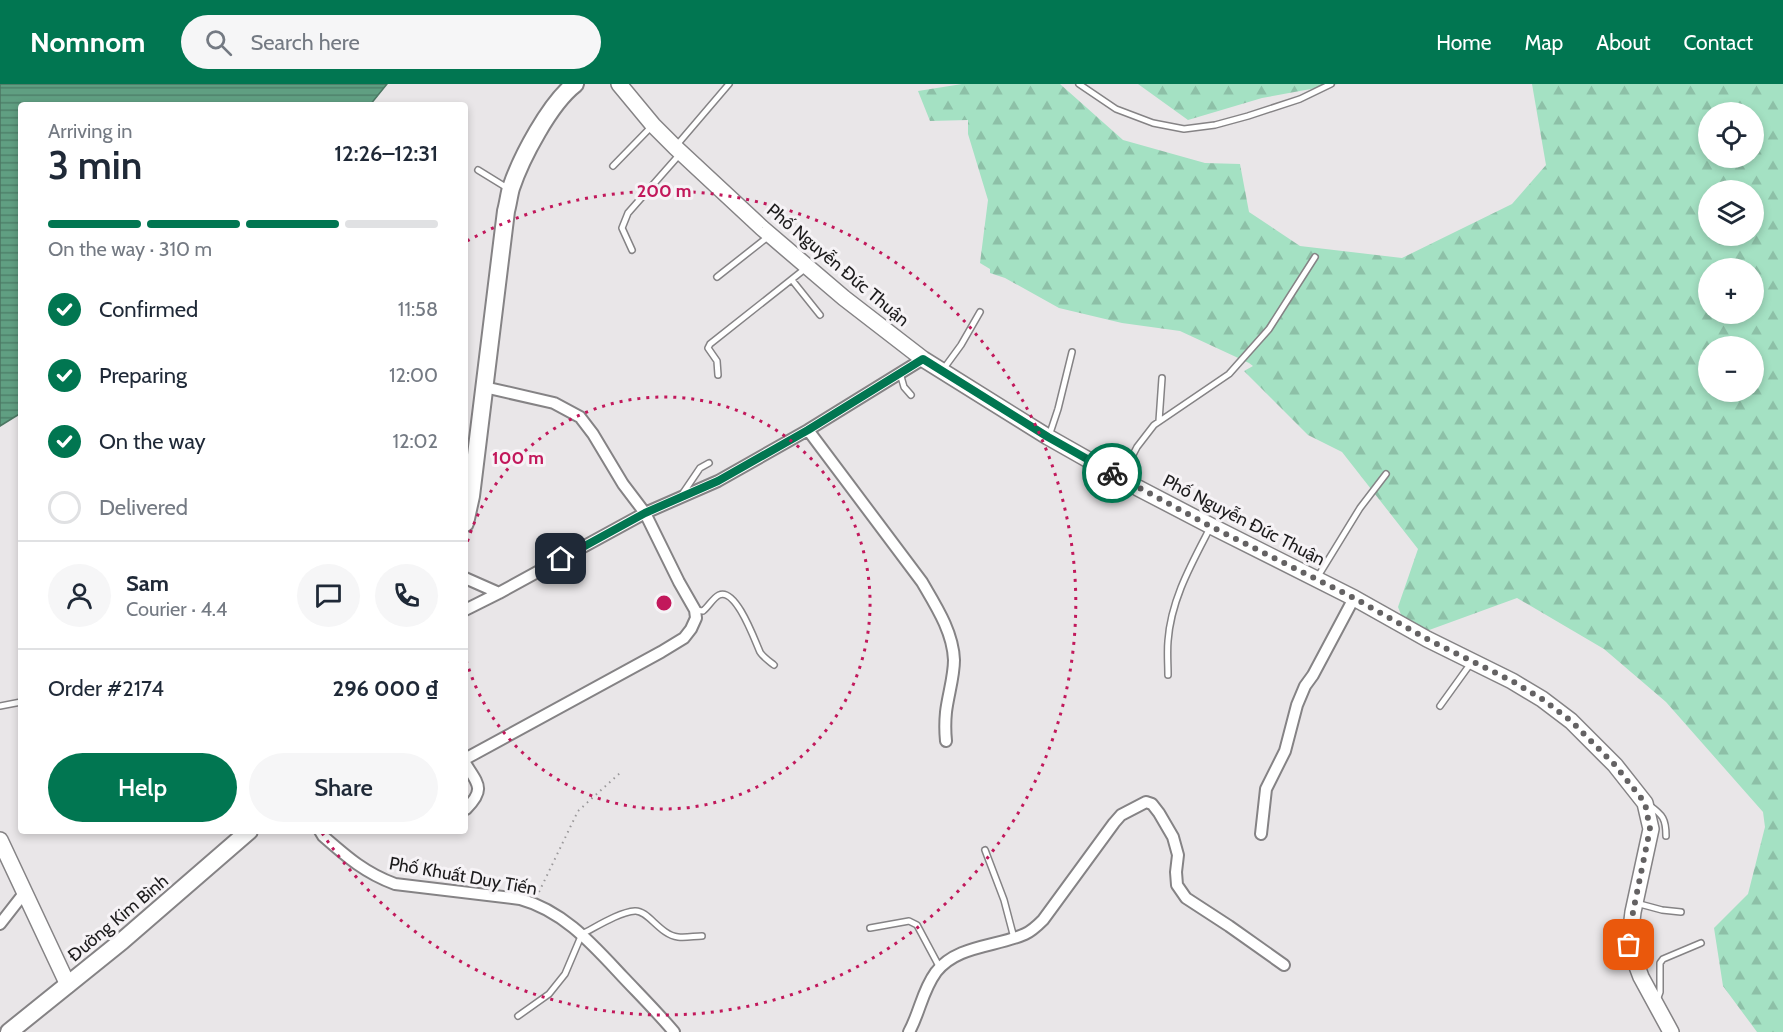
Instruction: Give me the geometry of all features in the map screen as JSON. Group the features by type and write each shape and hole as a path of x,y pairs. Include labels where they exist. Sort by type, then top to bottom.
{"main road":[{"path":"468,510 506,211 511,190 520,167 540,130 560,99 575,84"},
{"name":"Đường Kim Bình","path":"9,1032 122,941 246,834"}],"street":[{"name":"Phố Nguyễn Đức Thuận","path":"618,84 678,150 770,235 844,298 923,359 1048,437 1122,478 1210,526 1354,598 1427,639 1512,681 1542,699 1571,721 1615,765 1645,803"},
{"path":"468,608 645,513 718,481 808,430 923,359"},
{"path":"468,759 684,638 696,618 695,610 645,513 623,484 580,417 554,403 484,387"},
{"path":"808,430 922,582 948,632 954,662 946,713 946,741"},
{"path":"468,579 499,593"},
{"path":"1261,834 1266,789 1285,751 1297,705 1305,686 1354,598"},
{"path":"468,766 479,792 468,807"},
{"path":"909,1032 924,992 945,963 960,954 1024,935 1034,929 1121,815 1146,802 1152,804 1159,813 1173,837 1178,855 1177,885 1186,898 1284,965"},
{"path":"1645,803 1650,829 1629,945 1641,977 1671,1032"},
{"name":"Phố Khuất Duy Tiến","path":"322,834 352,862 395,884 520,899 550,911 582,934 674,1032"},
{"path":"0,840 68,985"},
{"path":"0,924 25,892"}],"lane":[{"path":"632,250 622,228 628,213 729,84"},
{"path":"1079,84 1116,109 1153,123 1184,129 1215,125 1248,116 1300,99 1331,84"},
{"path":"613,166 653,125"},
{"path":"477,170 511,190"},
{"path":"717,277 770,235"},
{"path":"1122,478 1137,447 1159,421 1229,374 1269,329 1315,257"},
{"path":"718,375 717,361 708,348 710,344 807,267"},
{"path":"792,280 820,315"},
{"path":"942,371 962,345 980,312"},
{"path":"1048,437 1059,409 1072,352"},
{"path":"900,373 904,387 910,395"},
{"path":"1159,421 1162,378"},
{"path":"680,497 700,468 709,463"},
{"path":"1316,579 1360,508 1386,474"},
{"path":"1168,675 1167,642 1177,596 1210,526"},
{"path":"695,610 703,611 718,595 728,595 756,639 760,651 774,665"},
{"path":"1440,706 1472,662"},
{"path":"0,706 18,703"},
{"path":"1645,803 1659,812 1666,821 1666,836"},
{"path":"985,850 1004,900 1014,938"},
{"path":"1635,902 1662,910 1681,912"},
{"path":"518,1016 549,994 565,974 582,934 626,913 637,910 646,915 656,926 678,937 702,936"},
{"path":"870,928 909,921 917,925 940,968"},
{"path":"1656,1005 1660,992 1660,963 1663,959 1701,943"}],"path":[{"path":"534,903 578,811 621,772"}],"green space":[{"path":"962,84 1060,84 1123,140 1205,163 1240,164 1249,212 1300,246 1402,258 1512,204 1546,165 1532,84 1783,84 1783,1032 1757,1032 1723,986 1714,928 1748,894 1765,827 1763,812 1666,702 1604,649 1517,598 1410,637 1398,607 1418,549 1342,452 1308,435 1244,371 1253,366 1249,363 1180,331 1122,323 1059,308 1005,278 990,273 990,269 980,263 988,200 968,134 968,120 930,121 918,91"},
{"path":"1138,84 1338,84 1262,98 1188,120"}],"shaded area":[{"path":"0,84 387,84 372,102 18,102 18,415 0,426"}],"way so far":[{"path":"1112,473 1210,526 1354,598 1427,639 1512,681 1542,699 1571,721 1615,765 1645,803 1650,829 1633,912 1629,945"}],"route":[{"path":"561,559 645,513 718,481 808,430 923,359 1048,437 1112,473"}]}
